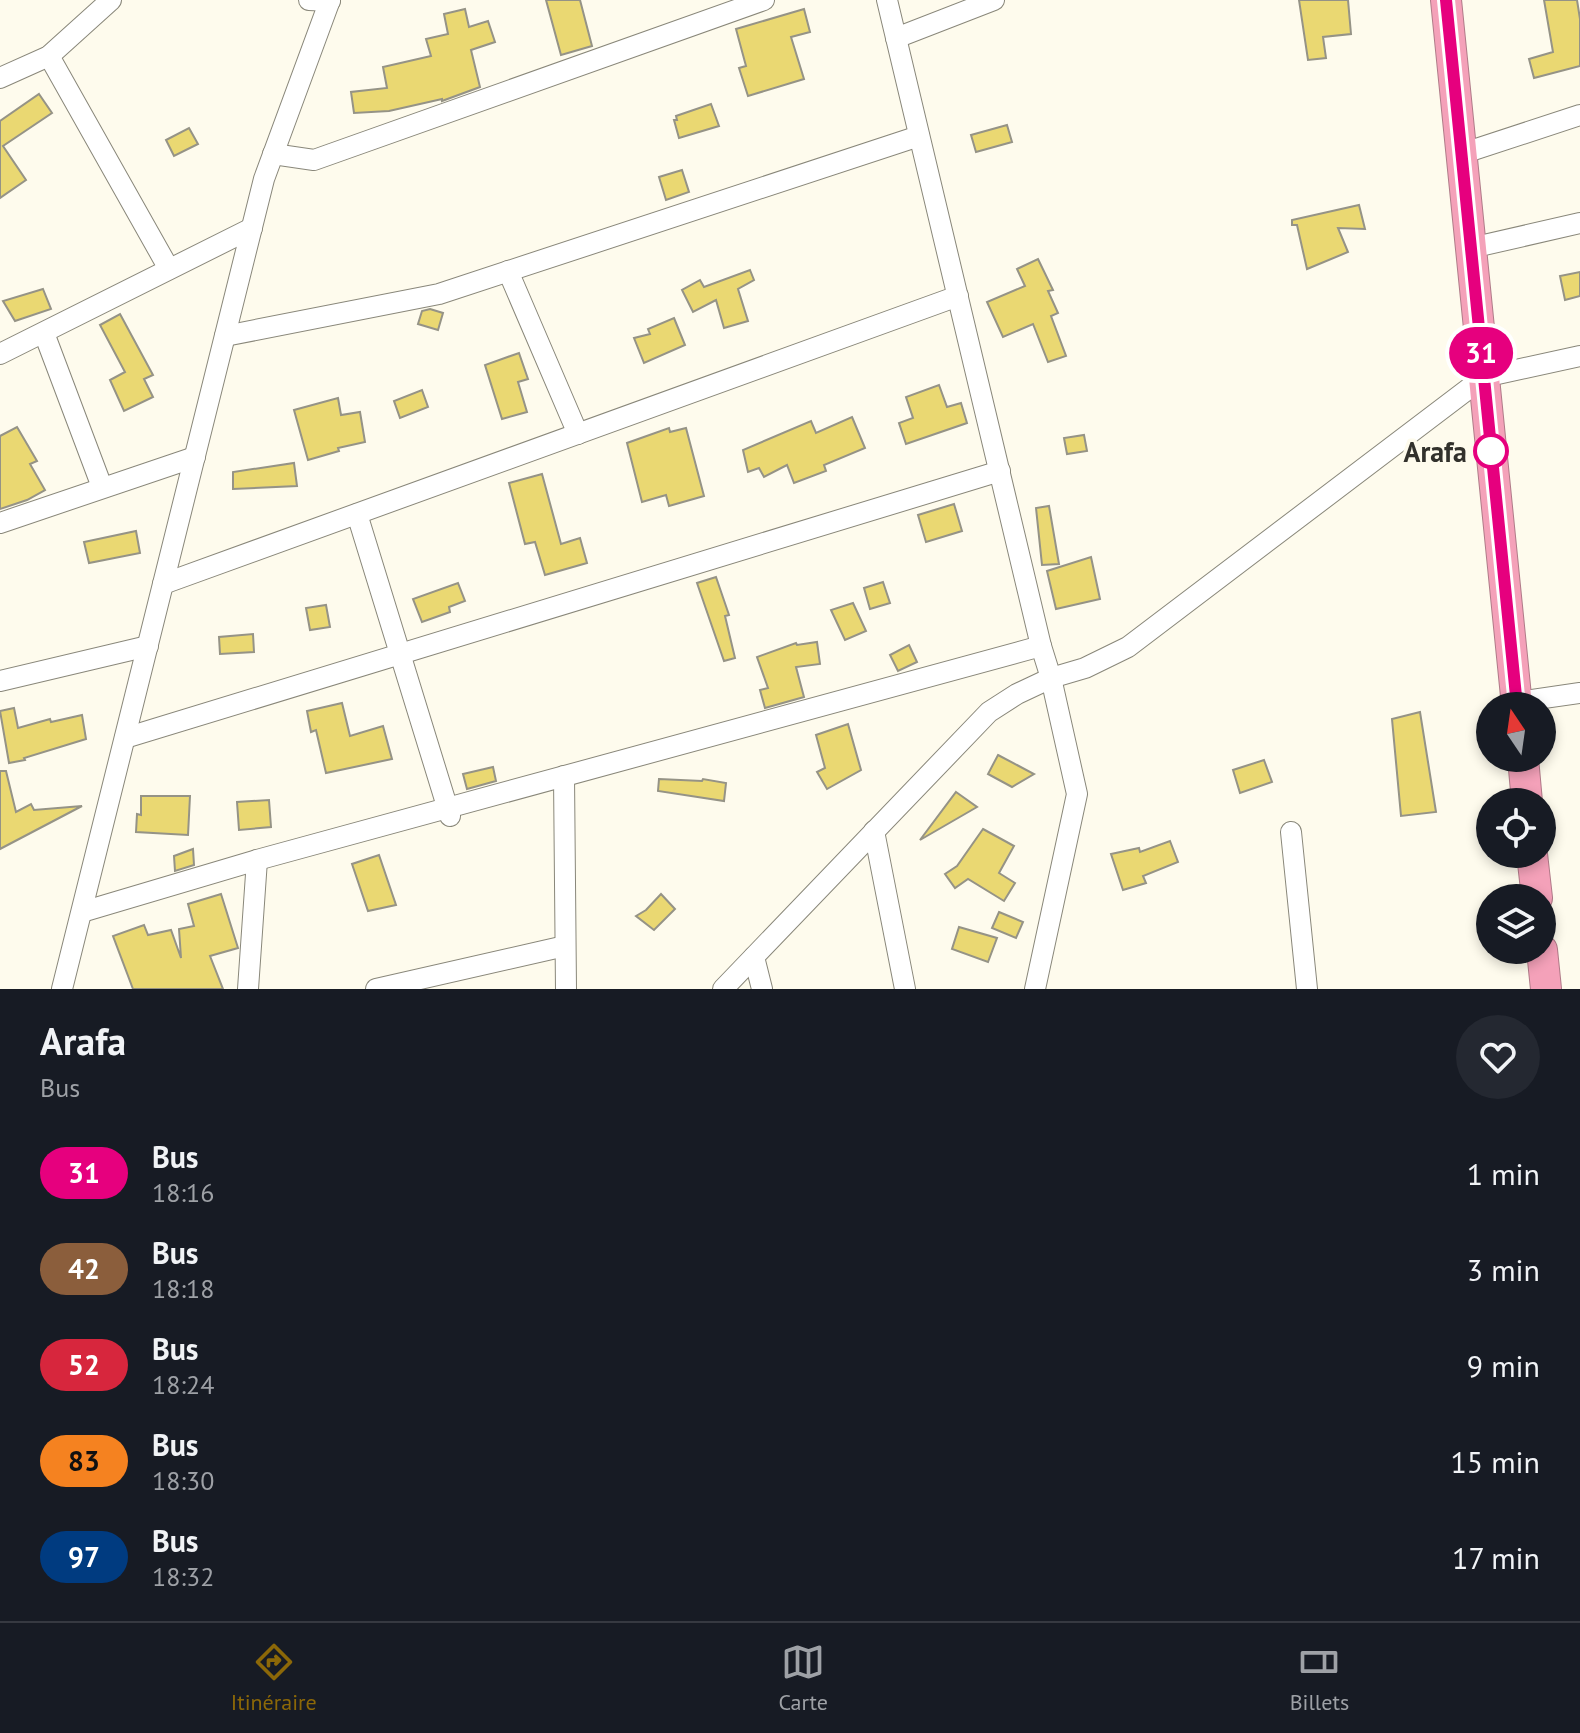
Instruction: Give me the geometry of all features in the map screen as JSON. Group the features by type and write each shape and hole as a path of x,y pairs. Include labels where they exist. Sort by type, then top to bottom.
{"highway":[{"path":"1448,0 1516,692"},
{"path":"1543,964 1546,989"}],"street":[{"path":"0,78 49,56 111,0"},
{"path":"62,989 264,179 323,0"},
{"path":"273,154 314,160 764,0"},
{"path":"887,0 1077,794 1035,989"},
{"path":"896,38 994,0"},
{"path":"49,56 169,269"},
{"path":"1461,154 1580,115"},
{"path":"225,336 439,294 919,136"},
{"path":"1471,248 1580,223"},
{"path":"0,354 252,228"},
{"path":"508,271 578,434"},
{"path":"163,584 958,296"},
{"path":"44,333 102,487"},
{"path":"723,989 989,712 1051,678 1085,668 1128,647 1484,377 1580,356"},
{"path":"0,523 195,457"},
{"path":"125,738 1000,471"},
{"path":"357,514 449,812"},
{"path":"0,681 148,646"},
{"path":"82,912 257,860 449,812 564,776 1041,646"},
{"path":"1556,697 1580,693"},
{"path":"564,776 566,989"},
{"path":"874,831 905,989"},
{"path":"1291,832 1307,989"},
{"path":"248,989 257,860"},
{"path":"376,989 565,946"},
{"path":"754,957 762,989"}],"building":[{"path":"546,0 580,0 592,46 561,55"},
{"path":"1299,0 1348,0 1351,34 1323,37 1326,58 1308,60"},
{"path":"1544,0 1577,0 1580,66 1534,78 1529,59 1553,52"},
{"path":"465,9 469,27 488,21 495,42 471,50 480,87 442,101 389,111 354,113 351,92 387,88 383,67 431,56 426,39 448,34 444,14"},
{"path":"804,9 810,32 791,37 804,79 748,96 739,68 746,66 736,29"},
{"path":"39,94 52,113 3,146 26,180 0,198 0,121"},
{"path":"711,104 719,126 679,138 674,120 677,120 676,116"},
{"path":"1007,125 1012,142 976,152 971,135"},
{"path":"189,128 198,144 174,156 166,140"},
{"path":"682,170 689,192 666,200 659,177"},
{"path":"1359,205 1365,229 1338,228 1348,252 1307,269 1297,225 1292,225 1292,220"},
{"path":"1038,259 1053,290 1048,291 1058,313 1051,316 1066,356 1048,362 1033,324 1003,337 987,302 1025,286 1017,269"},
{"path":"750,270 754,280 738,289 748,321 724,328 716,300 693,312 682,290 700,280 704,287"},
{"path":"1580,272 1580,296 1565,300 1560,276"},
{"path":"43,289 51,309 15,321 3,301"},
{"path":"430,309 443,313 438,330 418,324 422,311"},
{"path":"120,314 153,375 144,379 153,397 124,411 110,380 125,372 100,325"},
{"path":"674,318 685,345 644,363 634,338 650,334 648,329"},
{"path":"519,353 528,379 518,382 527,412 502,419 485,365"},
{"path":"939,385 947,407 961,403 967,423 906,444 899,423 913,418 906,397"},
{"path":"422,390 428,407 400,418 394,401"},
{"path":"338,398 341,415 360,412 365,442 338,448 339,451 308,460 294,410"},
{"path":"852,417 865,448 824,465 826,471 794,483 787,465 764,477 759,468 748,472 743,450 811,421 816,433"},
{"path":"17,427 37,461 30,464 45,490 0,509 0,436"},
{"path":"669,428 670,432 686,428 704,496 669,506 666,495 642,502 627,443"},
{"path":"1084,435 1087,451 1067,454 1064,438"},
{"path":"294,463 297,486 233,489 233,472"},
{"path":"542,474 561,544 580,538 587,563 545,575 535,542 525,544 509,483"},
{"path":"954,504 962,531 926,542 918,515"},
{"path":"1049,506 1059,564 1042,565 1036,508"},
{"path":"136,531 140,553 89,563 84,542"},
{"path":"1091,557 1100,599 1056,609 1047,571"},
{"path":"716,577 729,615 725,616 735,658 724,661 697,583"},
{"path":"883,582 890,603 870,609 864,588"},
{"path":"458,583 465,601 449,607 450,612 422,622 413,599"},
{"path":"853,603 866,631 845,640 831,610"},
{"path":"326,605 330,627 310,630 306,608"},
{"path":"253,634 254,652 220,654 219,637"},
{"path":"817,642 820,664 796,667 804,697 765,708 760,690 768,688 757,657 796,643"},
{"path":"909,645 917,662 898,671 890,655"},
{"path":"342,703 350,736 383,726 392,759 326,773 316,730 311,732 307,711"},
{"path":"14,708 18,728 50,719 51,722 82,715 86,739 9,763 0,711"},
{"path":"1420,712 1436,812 1401,816 1392,719"},
{"path":"848,724 861,770 827,789 817,772 825,768 816,735"},
{"path":"998,755 1034,774 1012,787 988,774"},
{"path":"1264,760 1272,782 1240,793 1233,770"},
{"path":"493,767 496,781 467,789 463,774"},
{"path":"0,771 6,771 16,812 31,804 34,810 82,806 0,849"},
{"path":"659,779 703,779 726,783 724,801 658,791"},
{"path":"956,792 977,807 920,840"},
{"path":"141,796 190,796 188,835 136,832 137,814 141,815"},
{"path":"269,800 271,827 239,830 237,802"},
{"path":"983,829 1014,846 999,873 1015,883 1004,901 968,879 955,888 945,874 957,866"},
{"path":"1170,841 1178,862 1143,876 1146,883 1123,890 1111,854 1139,848 1140,852"},
{"path":"193,849 194,865 175,871 174,856"},
{"path":"379,855 396,905 368,911 352,864"},
{"path":"221,894 238,948 210,956 223,989 133,989 113,936 144,925 148,935 171,930 181,958 179,929 194,926 188,904"},
{"path":"661,894 675,909 654,930 636,916"},
{"path":"999,912 1023,922 1016,938 992,928"},
{"path":"959,927 997,938 988,962 952,949"}],"bus line":[{"name":"31","path":"1446,0 1516,692"}],"place":[{"name":"Arafa","path":"1491,451"}]}
